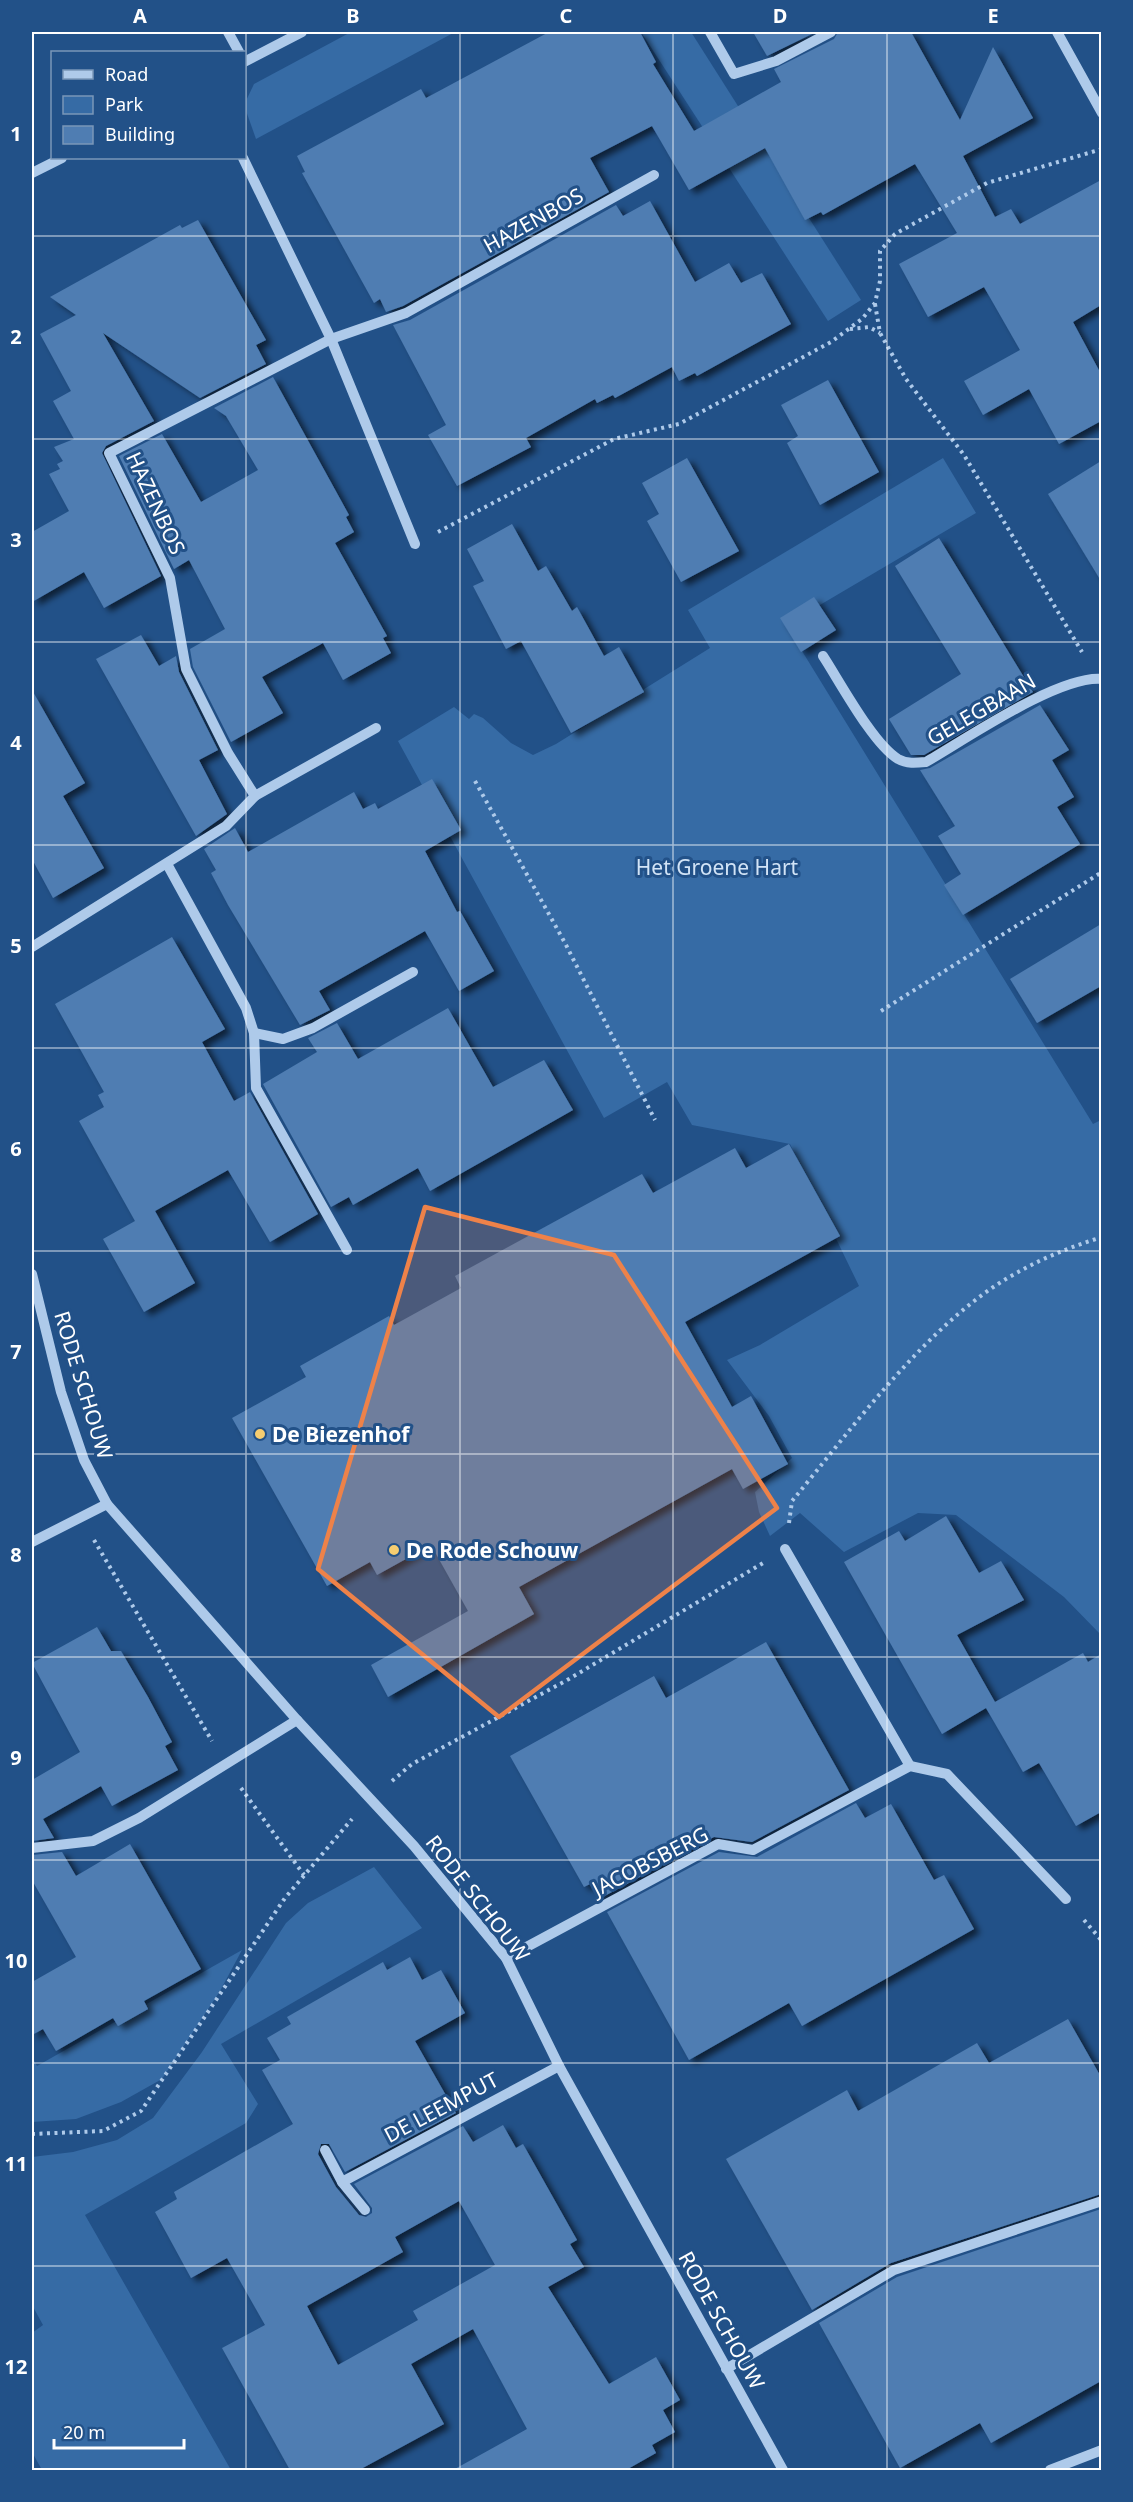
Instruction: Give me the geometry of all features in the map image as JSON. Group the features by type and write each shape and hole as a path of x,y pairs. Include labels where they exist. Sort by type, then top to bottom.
{"street":[{"path":"228,32 238,51"},
{"path":"246,61 302,32"},
{"path":"710,32 734,74 776,61 831,32"},
{"path":"1057,32 1101,113"},
{"path":"32,173 60,159"},
{"path":"243,159 331,339 415,544"},
{"name":"HAZENBOS","path":"255,796 228,753 186,669 170,578 109,453 331,339 406,313 654,175"},
{"name":"GELEGBAAN","path":"823,656 883,747 899,759 911,763 926,762 1044,694 1071,682 1099,678"},
{"path":"32,947 226,826 255,796 376,728"},
{"path":"167,864 246,1008 254,1033 256,1088 347,1250"},
{"path":"254,1033 283,1039 313,1028 413,972"},
{"name":"RODE SCHOUW","path":"32,1274 61,1392 84,1460 107,1504 297,1720 414,1846 506,1958 560,2066 783,2470"},
{"path":"32,1542 107,1504"},
{"path":"785,1549 910,1766 947,1774 1066,1899"},
{"path":"32,1848 93,1841 139,1818 297,1720"},
{"name":"JACOBSBERG","path":"506,1958 718,1844 753,1850 910,1766"},
{"name":"DE LEEMPUT","path":"342,2182 560,2066"},
{"path":"325,2150 342,2182 365,2210"},
{"path":"726,2369 894,2270 1101,2201"},
{"path":"1050,2470 1101,2450"}],"path":[{"path":"1099,678 964,455 906,379 880,333 875,303 880,281 880,251 895,234 987,183 1101,149"},
{"path":"415,544 615,440 679,424 701,413 831,342 862,319 875,303"},
{"path":"846,331 869,327 880,333"},
{"path":"475,781 565,943 655,1120"},
{"path":"881,1011 1101,872"},
{"path":"32,2134 103,2132 141,2111 285,1898 371,1799 412,1764 569,1679 785,1549 792,1501 889,1384 955,1317 1020,1270 1101,1237"},
{"path":"81,1518 225,1763 304,1875"}],"highlighted area":[{"path":"425,1207 614,1255 777,1508 499,1717 318,1569"}],"green space":[{"path":"351,32 455,32 256,139 246,111 246,101 254,84"},
{"path":"641,32 691,32 861,300 828,321"},
{"name":"Het Groene Hart","path":"943,458 976,513 786,625 1093,1124 1101,1120 1101,1635 1064,1597 956,1515 918,1513 844,1552 800,1513 770,1536 759,1512 755,1492 792,1458 769,1416 727,1360 760,1345 859,1286 790,1144 692,1125 667,1082 604,1118 398,741 454,707 469,719 474,714 483,718 511,743 533,755 556,744 710,648 688,610"},
{"path":"374,1867 422,1928 221,2044 258,2104 246,2123 85,2215 231,2470 42,2470 32,2452 32,2333 43,2325 32,2305 32,2157 73,2152 117,2140 153,2118 202,2052 286,1923 308,1903"},
{"path":"242,1950 220,1991 162,2079 121,2102 76,2119 32,2122 32,2057 37,2066"}],"building":[{"path":"549,32 640,32 656,62 653,64 694,131 781,82 774,69 834,39 838,32 911,32 960,120 993,47 1033,118 963,156 995,217 1011,209 1020,224 1101,180 1101,305 1073,322 1101,374 1101,421 1059,444 1029,389 983,415 964,381 1020,350 984,287 928,317 899,264 957,233 915,164 823,215 821,212 805,220 765,148 689,190 652,126 590,158 609,192 403,306 386,312 380,299 374,303 302,173 305,172 297,156 421,89 426,98"},
{"path":"753,32 816,32 767,56"},
{"path":"650,201 695,282 729,263 741,283 762,273 791,324 697,376 695,373 679,381 672,367 615,398 613,395 597,403 595,399 526,438 531,447 457,486 428,435 446,425 393,325 410,320 616,205 623,216"},
{"path":"198,220 266,340 256,345 266,364 200,398 103,333 154,421 106,446 102,453 161,576 104,608 84,572 32,602 32,532 69,511 49,474 60,469 57,464 63,461 54,447 74,439 53,401 71,391 40,334 76,315 50,297 180,225 182,228"},
{"path":"273,377 349,515 346,517 354,532 335,543 387,636 383,638 391,653 343,680 323,643 262,677 283,713 231,742 193,667 190,649 225,629 189,560 174,569 119,456 162,434 201,502 258,470 226,416 214,408"},
{"path":"828,380 879,472 820,505 787,443 798,436 781,405"},
{"path":"687,458 739,551 681,582 647,521 659,514 642,483"},
{"path":"1101,461 1101,581 1048,494"},
{"path":"512,524 538,571 546,566 572,611 577,607 604,656 619,647 644,692 571,733 521,641 506,649 473,586 484,581 467,549"},
{"path":"939,538 1033,692 924,755 911,755 889,719 961,674 895,566"},
{"path":"814,597 836,630 801,652 780,618"},
{"path":"141,635 159,666 176,656 179,672 218,750 199,760 227,814 196,836 96,659"},
{"path":"32,690 85,783 63,796 104,868 53,898 32,859"},
{"path":"1040,705 1069,750 1052,760 1074,797 1057,807 1080,844 963,915 944,885 961,874 938,836 955,826 920,770 930,768"},
{"path":"432,779 461,830 425,851 457,912 460,911 494,971 459,991 425,931 319,991 330,1010 300,1025 228,905 211,873 216,870 204,849 235,828 248,852 354,792 363,809 375,803 378,809"},
{"path":"1101,924 1101,986 1037,1023 1010,979"},
{"path":"172,937 225,1029 202,1042 234,1101 250,1092 318,1214 270,1242 228,1170 155,1211 195,1283 144,1312 103,1239 135,1221 79,1121 104,1107 98,1095 104,1092 55,1004"},
{"path":"448,1008 493,1087 544,1060 573,1110 430,1191 418,1168 353,1205 349,1197 331,1207 263,1084 317,1052 308,1038 337,1023 358,1059"},
{"path":"789,1144 840,1236 685,1322 732,1407 751,1396 788,1464 743,1489 732,1469 519,1587 534,1614 388,1697 371,1665 468,1611 431,1545 377,1575 370,1562 327,1586 232,1418 306,1377 300,1366 389,1316 394,1325 461,1288 455,1276 642,1174 653,1193 735,1148 746,1168"},
{"path":"946,1516 979,1573 1001,1561 1024,1600 957,1635 995,1702 1083,1653 1088,1662 1101,1654 1101,1812 1076,1826 1039,1763 1023,1772 986,1708 942,1734 844,1562 899,1531 905,1541"},
{"path":"97,1627 111,1651 121,1651 148,1697 172,1742 165,1746 178,1770 112,1806 101,1786 43,1819 54,1838 32,1841 32,1780 80,1752 32,1663"},
{"path":"766,1642 849,1790 752,1842 714,1837 599,1899 590,1884 584,1887 510,1756 654,1676 666,1698"},
{"path":"856,1803 865,1818 891,1804 934,1880 944,1875 974,1929 802,2026 789,2003 689,2060 607,1912 719,1852 757,1857"},
{"path":"130,1844 201,1969 144,2001 148,2009 118,2026 113,2018 56,2051 43,2029 32,2035 32,1982 76,1957 32,1880 32,1855 62,1852 76,1876"},
{"path":"410,1957 422,1980 441,1970 465,2013 415,2041 456,2113 345,2172 329,2144 321,2144 318,2154 336,2187 359,2215 366,2217 372,2213 372,2208 354,2184 463,2126 473,2142 503,2125 516,2148 523,2144 577,2240 570,2244 584,2267 548,2287 609,2384 656,2357 680,2400 663,2410 675,2432 652,2445 656,2453 626,2470 453,2470 527,2429 473,2329 411,2364 444,2424 359,2470 290,2470 222,2348 265,2325 227,2258 191,2278 155,2212 177,2199 174,2192 293,2124 262,2070 280,2060 267,2038 291,2024 287,2017 383,1962 387,1970","holes":["459,2201 495,2265 413,2311 418,2320 338,2365 307,2306 403,2252 395,2237"]},
{"path":"1068,2019 1101,2077 1101,2194 891,2263 812,2310 726,2159 847,2090 858,2111 977,2043 989,2063"},
{"path":"1101,2209 1101,2381 991,2443 980,2423 900,2468 819,2323 897,2277"}],"place":[{"name":"De Biezenhof","path":"260,1434"},
{"name":"De Rode Schouw","path":"394,1550"}]}
